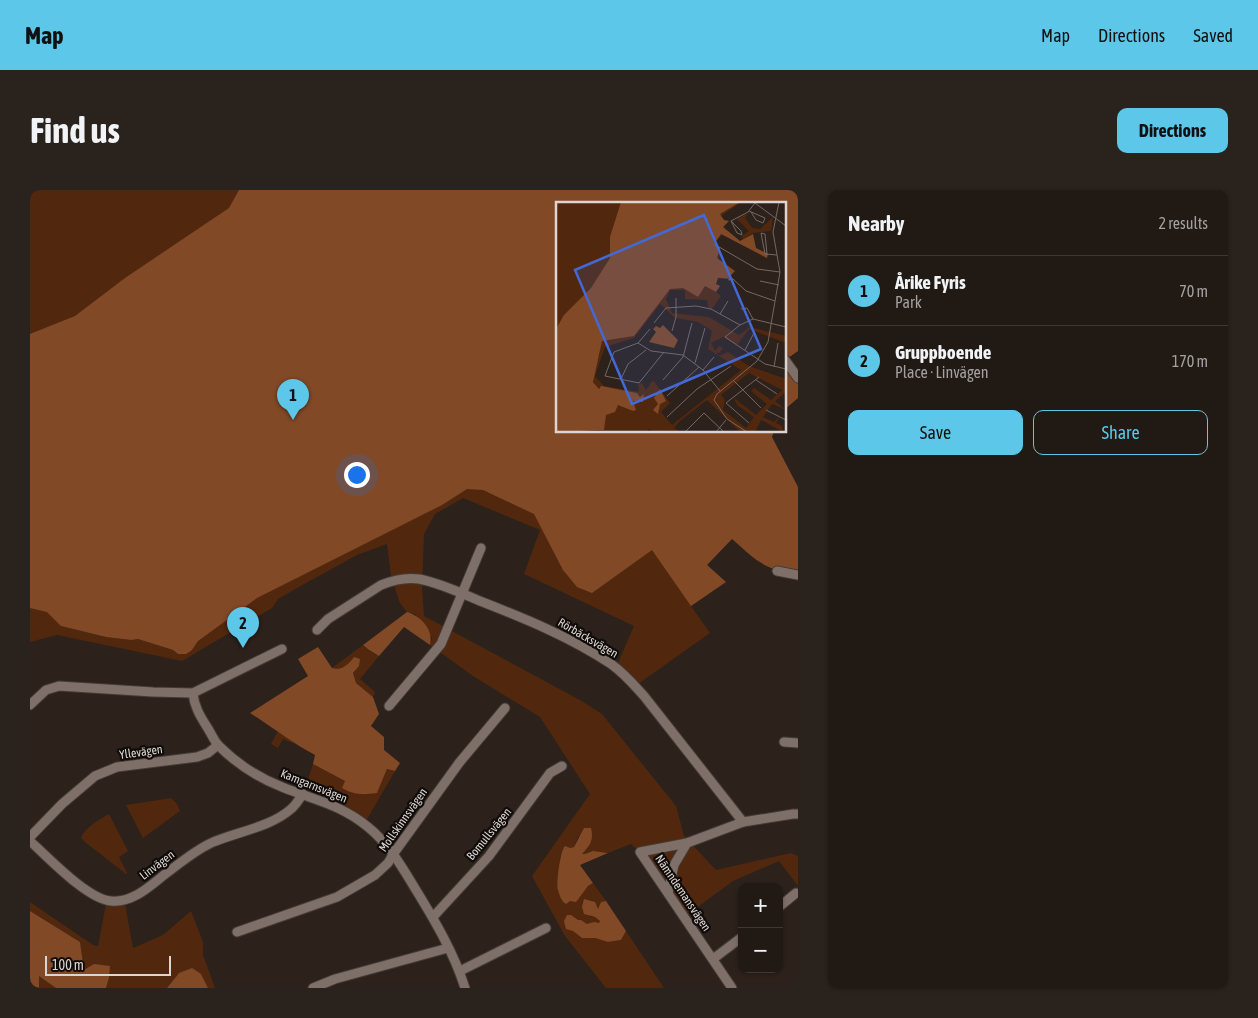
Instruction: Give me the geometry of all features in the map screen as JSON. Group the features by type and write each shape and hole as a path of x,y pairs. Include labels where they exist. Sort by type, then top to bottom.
{"street":[{"path":"786,363 798,378"},
{"path":"388,706 441,644 481,548"},
{"path":"777,571 798,575"},
{"name":"Rörbäcksvägen","path":"317,630 328,619 381,585 389,581 408,578 418,579 463,594 561,634 612,665 632,682 743,822"},
{"path":"30,705 46,690 59,686 193,693 282,649"},
{"name":"Kamgarnsvägen","path":"193,693 194,704 218,745 242,765 262,778 330,803 350,814 368,827 394,853 433,917 460,971 465,988"},
{"name":"Mollskinnsvägen","path":"238,932 336,897 375,875 388,864 459,763 504,708"},
{"path":"784,742 798,743"},
{"name":"Yllevägen","path":"30,839 62,804 95,776 117,767 197,757 208,753 218,745"},
{"name":"Bomullsvägen","path":"433,917 489,856 550,773 562,766"},
{"name":"Linvägen","path":"30,839 84,888 104,900 118,901 141,892 200,848 286,813 296,805 303,794"},
{"path":"743,822 798,814"},
{"name":"Nämndemansvägen","path":"732,988 640,852 687,843 743,822"},
{"path":"668,892 674,865 687,843"},
{"path":"783,904 796,893"},
{"path":"460,971 546,928"},
{"path":"713,960 738,940"},
{"path":"313,988 448,948"}],"shaded area":[{"path":"30,190 798,190 798,351 786,359 786,202 556,202 556,432 774,432 732,538 707,565 726,582 691,606 710,633 638,684 618,663 634,626 524,574 540,530 463,498 435,514 424,534 422,588 424,616 580,700 602,714 676,806 684,836 716,870 791,853 798,856 798,886 779,861 733,881 684,917 640,852 631,844 608,853 593,851 581,854 579,835 574,847 570,848 560,858 558,885 562,901 577,898 593,883 606,901 601,902 598,909 596,907 590,917 595,917 600,921 599,924 587,924 578,920 573,931 582,938 595,938 608,942 621,940 626,931 664,988 606,988 565,936 532,876 590,794 540,717 473,676 430,645 432,638 415,614 407,612 400,603 391,576 387,544 357,555 297,588 278,599 272,608 182,661 57,635 30,642","holes":["61,626 137,636 198,641 192,650 178,654 173,650 138,639 106,637"]},
{"path":"239,190 798,190 798,351 786,359 786,202 556,202 556,432 774,432 772,437 798,487 798,575 768,567 732,539 707,565 726,582 691,606 652,550 592,593 577,587 563,570 534,514 483,490 467,489 442,505 257,598 198,641 192,650 186,654 178,654 173,650 138,639 106,637 61,626 47,612 30,608 30,334 75,316 125,278 229,208"},
{"path":"786,361 798,378 798,398 786,408"},
{"path":"786,363 798,398 786,408"},
{"path":"407,612 425,624 430,634 430,645 404,627 379,656 363,645"},
{"path":"363,645 369,651 379,656 360,679 375,692 373,697 356,683 353,673 359,666 332,668"},
{"path":"318,647 332,668 342,668 354,657 360,659 359,666 353,673 356,683 373,697 379,714 371,726 384,737 384,750 400,763 395,771 387,769 377,793 359,794 342,788 345,781 313,764 315,755 250,713 308,676 298,659"},
{"path":"278,731 295,744 283,739 278,748 271,744"},
{"path":"313,764 345,781 342,788 359,794 377,793 387,769 395,771 366,821 337,802 305,789"},
{"path":"171,798 177,804 180,811 143,838 126,805"},
{"path":"109,814 128,851 119,857 126,874 81,838 89,827"},
{"path":"584,828 591,828 592,840 582,854 593,851 608,853 580,865 593,883 588,886 576,902 570,901 566,904 558,890 559,868 563,849 565,846 574,847"},
{"path":"584,899 595,902 598,909 601,902 606,901 626,931 621,940 608,942 595,938 582,938 573,931 566,929 564,921 567,915 571,915 587,924 599,923 600,921 595,917 584,914 582,907"},
{"path":"30,902 93,945 98,946 106,904 125,904 133,948 163,935 191,911 203,942 203,955 215,988 208,988 201,974 179,973 167,988 106,988 109,978 84,970 80,942 30,911"},
{"path":"30,911 80,942 84,970 94,964 110,966 106,988 56,988 39,976 39,988 30,988"},
{"path":"192,968 201,974 208,988 167,988 179,973"},
{"path":"39,975 56,988 39,988"}],"place":[{"name":"Årike Fyris","path":"293,420"},
{"name":"Gruppboende","path":"243,648"}]}
